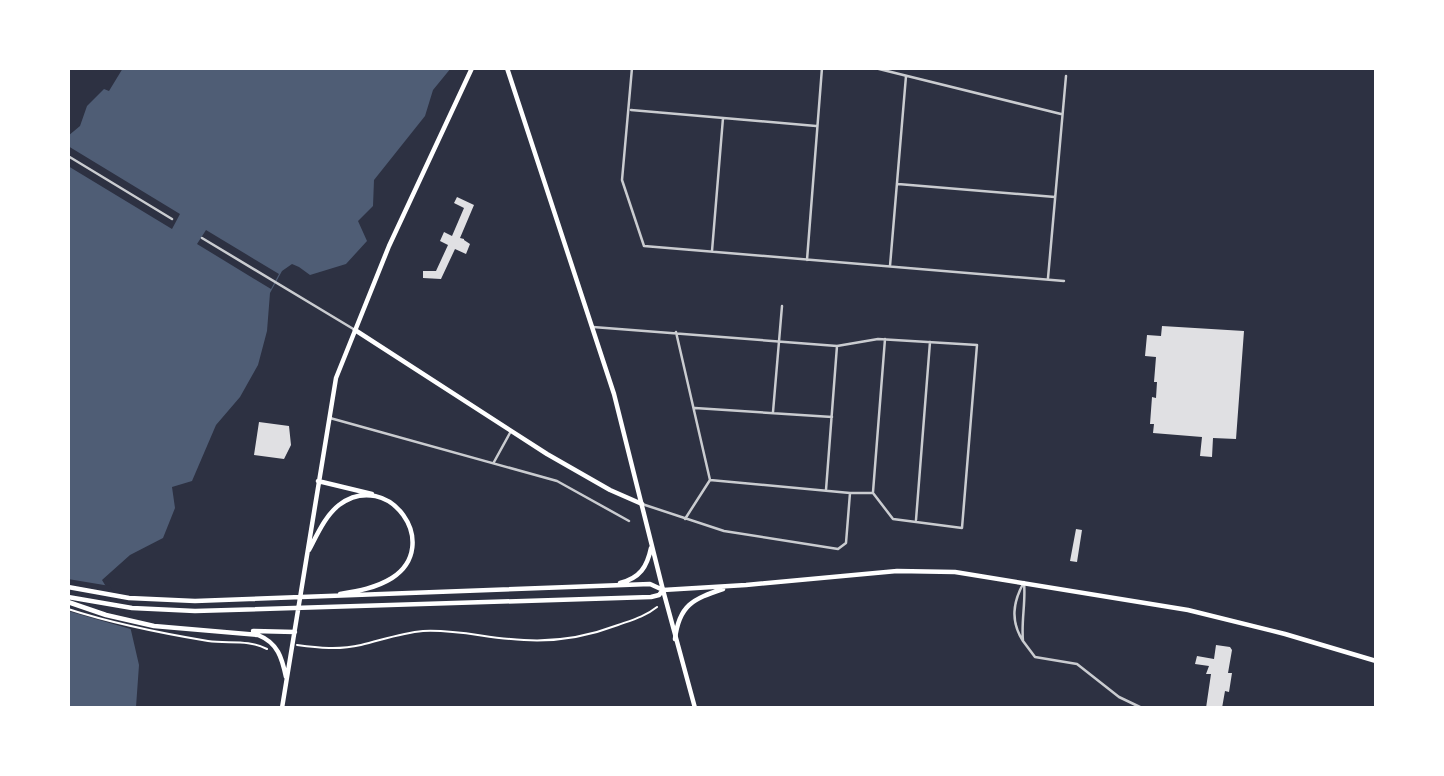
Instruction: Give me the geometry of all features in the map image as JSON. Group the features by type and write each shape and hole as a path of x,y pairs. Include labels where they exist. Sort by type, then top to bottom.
{"main road":[{"path":"282,708 336,378 389,246 472,68"},
{"path":"507,68 614,394 695,708"},
{"path":"355,330 575,471 642,504"},
{"path":"318,481 379,497 399,509 409,524 412,541 406,563 396,575 369,588 325,597"},
{"path":"307,554 323,525 338,506 358,497 379,497"},
{"path":"608,586 626,582 640,574 646,565 652,544"},
{"path":"68,587 118,596 180,601 650,584 663,590 922,570 973,574 1218,616 1376,662"},
{"path":"676,639 680,616 688,605 730,586"},
{"path":"68,597 132,608 180,611 650,597 657,596 663,590"},
{"path":"68,603 180,633 295,632"},
{"path":"231,632 254,634 269,640 280,654 287,680"}],"street":[{"path":"632,68 622,180 644,246 1064,281"},
{"path":"807,260 822,68"},
{"path":"875,68 1061,114"},
{"path":"890,266 906,76"},
{"path":"1048,279 1066,76"},
{"path":"630,110 816,126"},
{"path":"712,251 723,118"},
{"path":"68,156 172,219"},
{"path":"898,184 1055,197"},
{"path":"202,237 355,330"},
{"path":"773,412 782,306"},
{"path":"593,327 836,346 885,339 977,345 962,528 893,519 873,493 885,339"},
{"path":"676,332 710,480 685,519"},
{"path":"915,522 930,342"},
{"path":"826,490 836,346"},
{"path":"694,408 832,417"},
{"path":"329,418 557,481 629,521"},
{"path":"493,463 511,431"},
{"path":"710,480 873,493"},
{"path":"642,504 685,519 740,533 836,549 844,546 846,541 850,493"},
{"path":"1023,641 1026,597 1024,582"},
{"path":"1024,582 1017,596 1014,615 1016,631 1035,657 1077,664 1119,697 1142,708"}],"path":[{"path":"292,645 342,648 393,635 425,631 459,631 523,640 563,639 614,626 649,613 657,607"},
{"path":"180,633 226,643 257,644 267,649"}],"water":[{"path":"123,68 451,68 433,90 425,116 374,180 373,206 358,221 367,241 346,264 310,275 292,264 282,271 270,293 267,331 258,365 240,397 216,425 192,481 172,487 175,508 163,538 130,555 102,580 130,626 139,665 136,707 68,708 68,136 80,126 87,106 104,89 109,91"}],"pier":[{"path":"68,146 180,214 172,229 68,166"},
{"path":"206,230 279,274 271,289 197,244"},
{"path":"68,579 110,586 134,630 68,611"}],"building":[{"path":"457,197 474,205 460,238 470,244 466,254 455,249 441,279 423,278 423,271 436,271 448,245 440,241 444,232 452,236 464,208 454,203"},
{"path":"1162,326 1244,331 1236,439 1213,438 1212,457 1200,456 1202,437 1153,433 1154,424 1150,424 1152,397 1156,398 1156,357 1145,356 1147,335 1161,336"},
{"path":"259,422 289,426 291,445 284,459 254,455"},
{"path":"1076,529 1082,530 1077,562 1070,561"},
{"path":"1216,645 1230,647 1232,650 1228,673 1232,673 1229,692 1225,691 1222,708 1206,708 1211,674 1206,674 1209,666 1195,664 1197,656 1214,659"}]}
